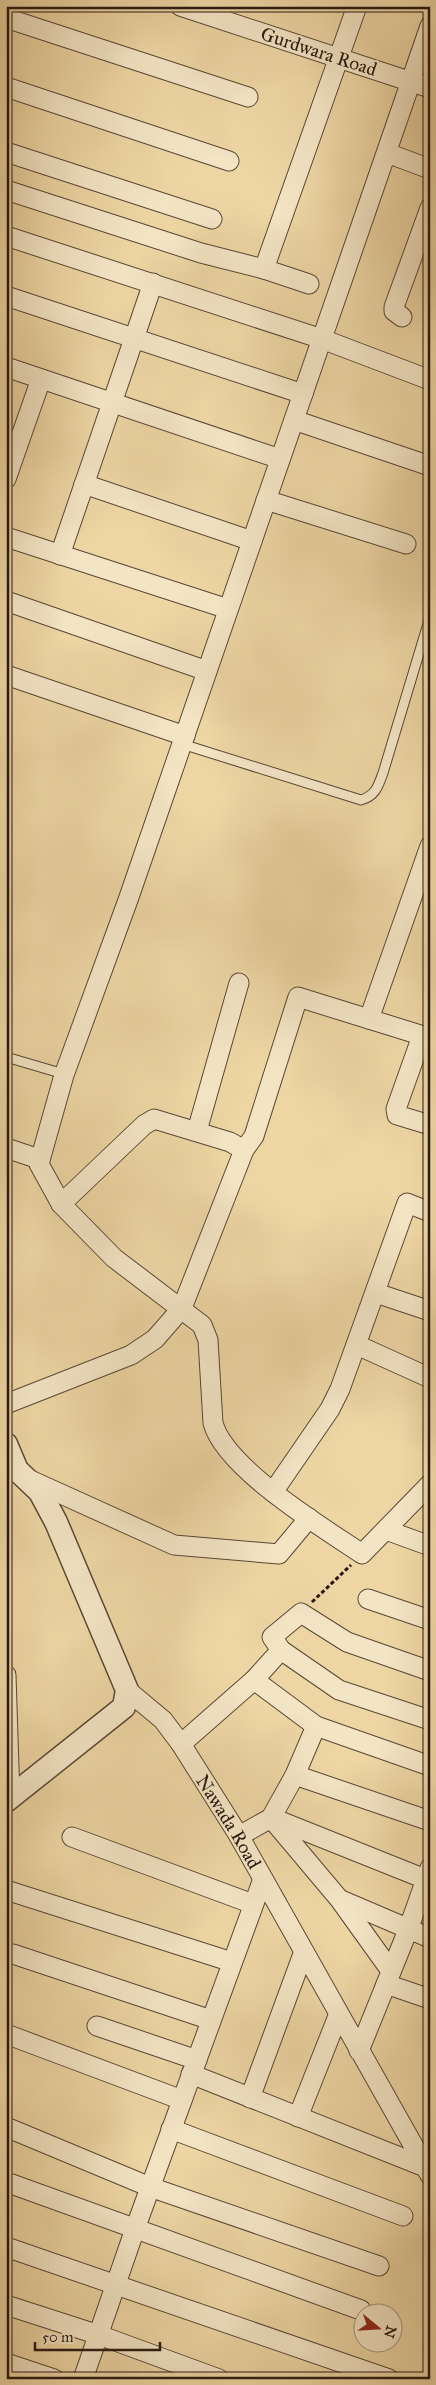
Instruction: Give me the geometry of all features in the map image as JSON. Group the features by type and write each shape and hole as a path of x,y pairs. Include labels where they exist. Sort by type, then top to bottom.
{"street":[{"name":"Gurdwara Road","path":"180,6 430,88"},
{"path":"264,269 357,6"},
{"path":"6,18 248,97"},
{"path":"430,26 183,740 64,1075 40,1159 40,1167 62,1204 114,1258 202,1325 208,1340 213,1423 218,1437 273,1492 362,1554 430,1484"},
{"path":"6,86 229,161"},
{"path":"6,152 212,219"},
{"path":"387,153 430,169"},
{"path":"6,190 201,253 264,269 309,284"},
{"path":"402,317 394,311 394,306 430,208"},
{"path":"6,236 322,339 430,380"},
{"path":"60,554 153,283"},
{"path":"6,296 303,394"},
{"path":"6,367 280,459"},
{"path":"6,479 41,379"},
{"path":"294,420 430,466"},
{"path":"84,484 252,541"},
{"path":"266,500 406,544"},
{"path":"6,537 228,609"},
{"path":"6,601 207,671"},
{"path":"6,675 183,740"},
{"path":"370,1019 430,846"},
{"path":"197,1131 239,983"},
{"path":"6,1404 131,1355 155,1339 182,1308 244,1150 257,1128 298,997 426,1037 396,1109 397,1115 430,1125"},
{"path":"62,1204 149,1120 160,1120 197,1131 230,1142 244,1150"},
{"path":"6,1148 40,1159"},
{"path":"273,1492 330,1409 340,1389 407,1203 430,1212"},
{"path":"376,1292 430,1311"},
{"path":"357,1345 430,1378"},
{"name":"Nawada Road","path":"6,1444 11,1459 22,1476 40,1492 56,1522 127,1690 163,1720 181,1744 239,1836 303,1954 428,2171"},
{"path":"22,1476 174,1545 279,1554 309,1518"},
{"path":"386,1530 430,1546"},
{"path":"368,1599 430,1620"},
{"path":"430,1671 347,1642 301,1613 272,1637 281,1650 339,1690 430,1720"},
{"path":"181,1744 254,1680 281,1650"},
{"path":"6,1675 8,1799"},
{"path":"254,1680 316,1726 430,1766"},
{"path":"8,1799 124,1707 127,1690"},
{"path":"239,1836 271,1818 295,1775 316,1726"},
{"path":"295,1775 430,1821"},
{"path":"271,1818 429,1876 359,2051"},
{"path":"271,1818 340,1900 389,1978 430,1999"},
{"path":"72,1837 253,1904"},
{"path":"83,2379 150,2187 263,1879"},
{"path":"6,1890 232,1962"},
{"path":"340,1900 430,1938"},
{"path":"14,1954 211,2020"},
{"path":"250,2098 303,1954"},
{"path":"298,2117 338,2016"},
{"path":"97,2026 194,2067 250,2098 428,2171"},
{"path":"6,2034 182,2100"},
{"path":"6,2127 150,2187 380,2266"},
{"path":"171,2129 403,2216"},
{"path":"6,2182 354,2307"},
{"path":"6,2247 389,2379"},
{"path":"6,2305 99,2335 219,2379"},
{"path":"6,2363 54,2379"}],"lane":[{"path":"183,740 361,800 369,798 376,790 383,773 430,617"},
{"path":"6,1057 57,1072"}],"path":[{"path":"301,1613 362,1554"}]}
